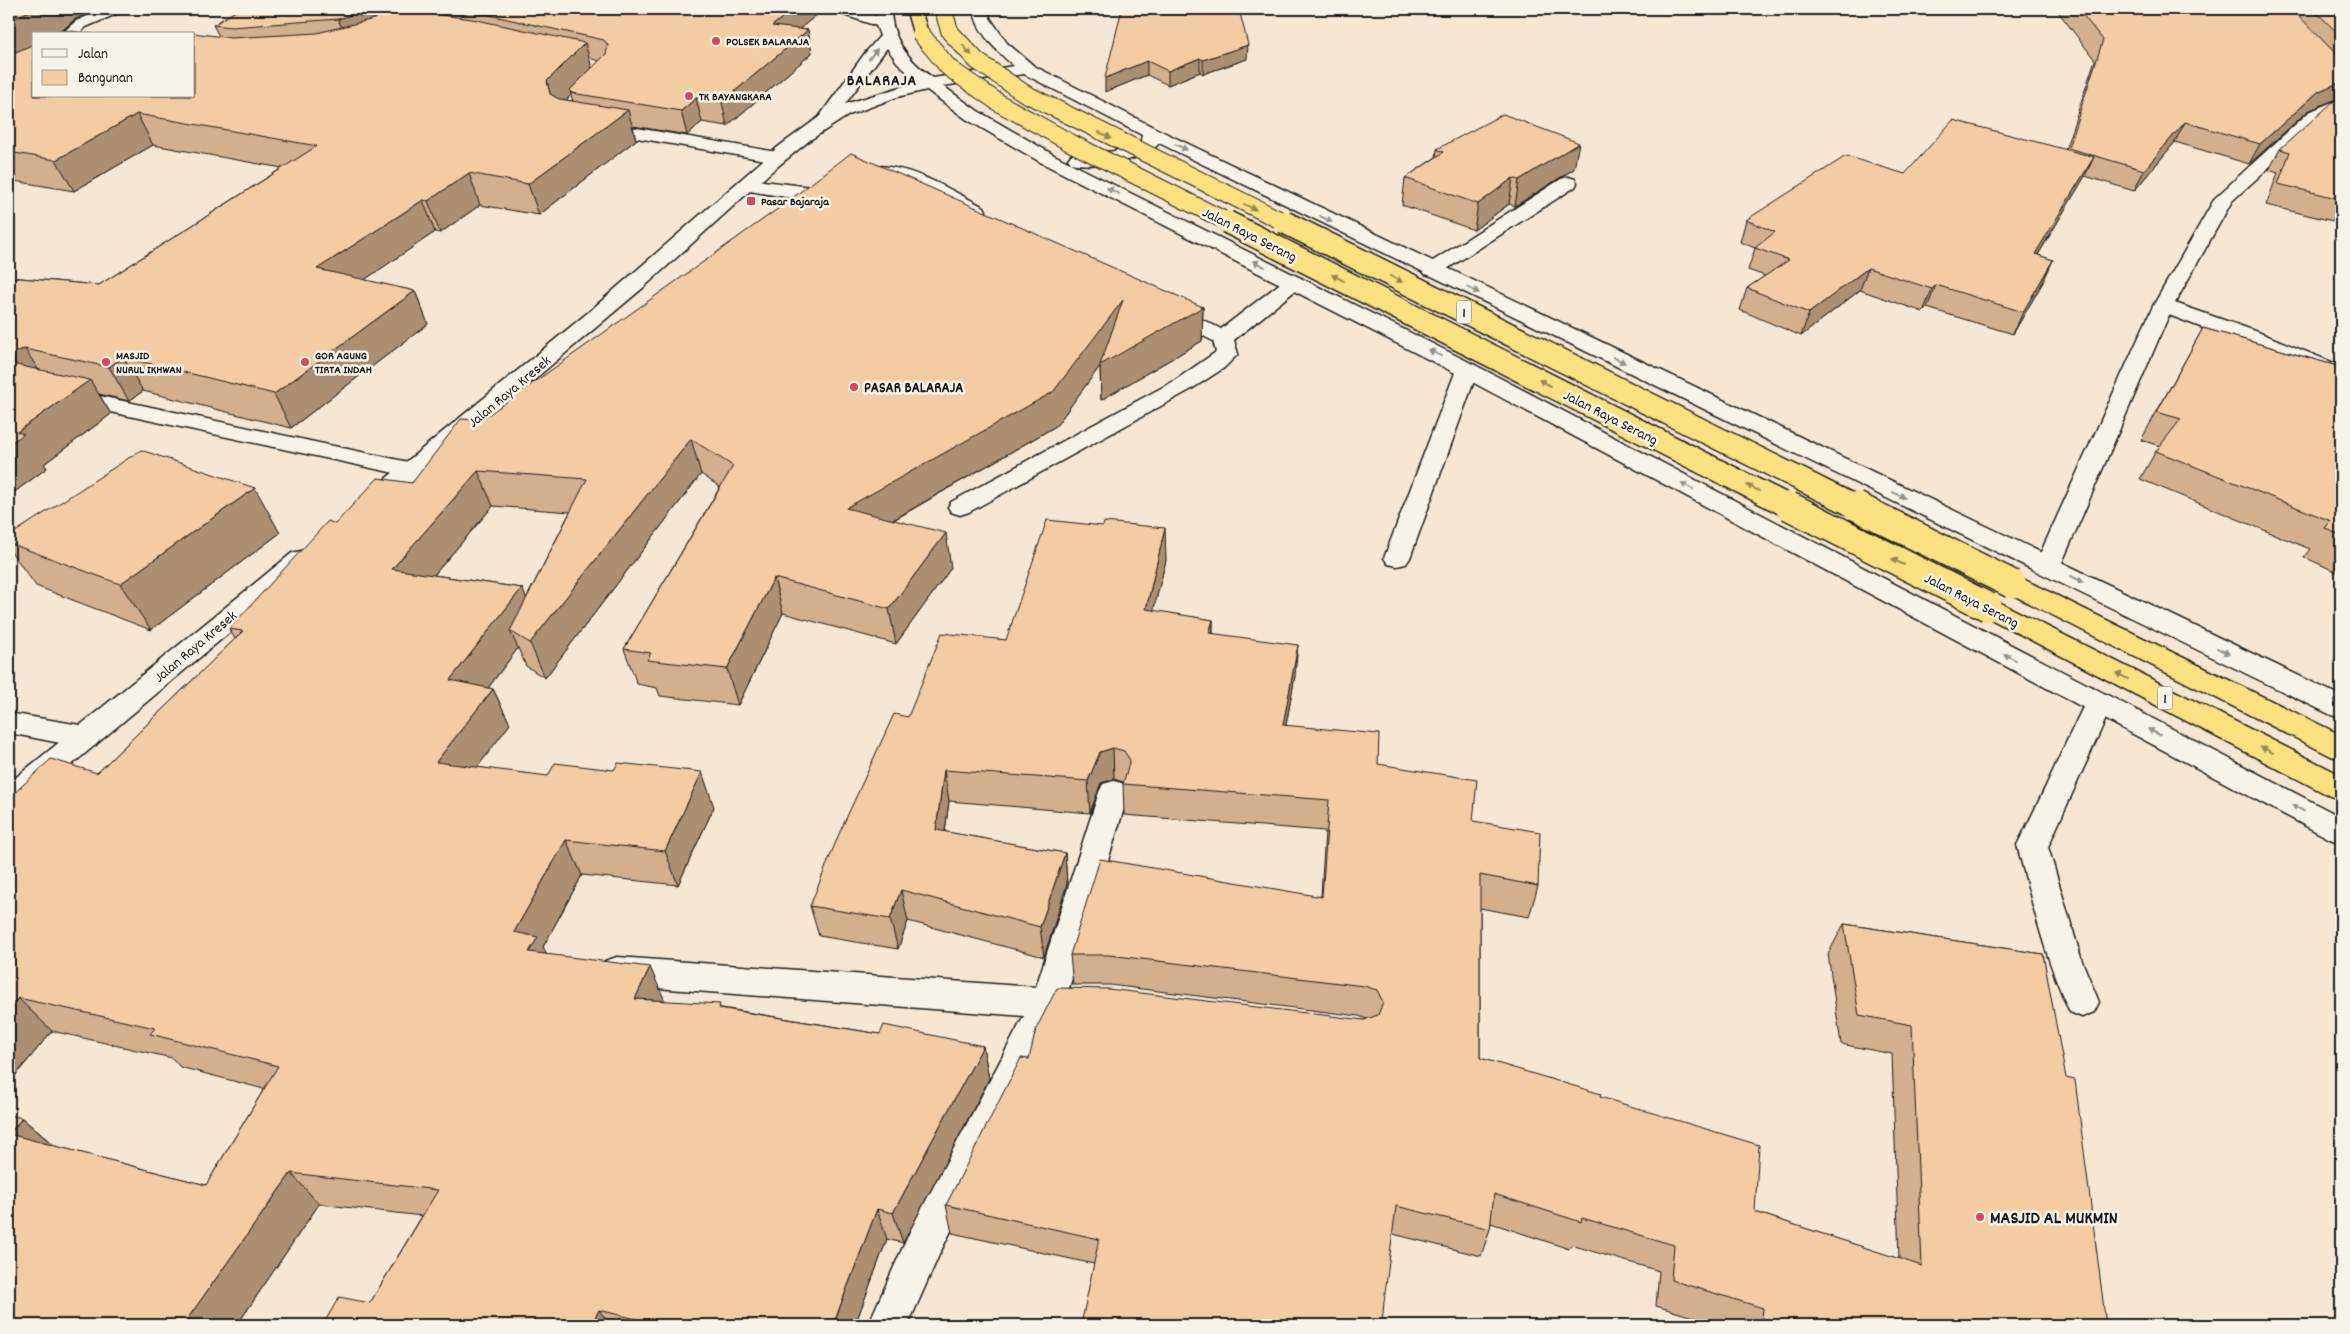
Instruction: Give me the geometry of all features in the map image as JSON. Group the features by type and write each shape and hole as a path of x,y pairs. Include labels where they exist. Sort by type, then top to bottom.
{"highway":[{"name":"Jalan Raya Serang","path":"914,9 920,33 949,68 999,103 1071,143 2341,788"},
{"name":"Jalan Raya Serang","path":"944,9 950,32 977,61 1024,93 2341,748"}],"main road":[{"path":"71,32 81,24 116,9"},
{"path":"840,9 885,23 903,59 930,84 972,115 1048,159 1467,370 2341,830"},
{"path":"981,9 982,18 1001,46 1028,70 1151,133 1432,270 2048,565 2341,708"},
{"path":"824,122 871,56 885,23"},
{"name":"Jalan Raya Kresek","path":"351,519 507,394 748,185 777,157 824,122 878,99 930,84 974,75 1028,70"},
{"path":"2048,565 2163,306 2224,198 2315,116 2341,103"},
{"path":"582,124 777,157"},
{"path":"1048,159 1092,160 1122,155 1145,147 1150,143 1151,133"},
{"path":"748,185 801,193 824,194 842,183 875,171 887,171 915,179 994,220"},
{"path":"1432,270 1568,182"},
{"path":"1223,338 1294,282"},
{"path":"960,507 1025,471 1072,449 1207,372 1227,354 1223,338 1152,302"},
{"path":"2163,306 2250,337 2341,374"},
{"path":"1397,558 1467,370"},
{"path":"47,392 413,470"},
{"path":"1808,550 1838,546 1854,540 1867,533 1875,521 1877,508 1869,492 1855,474"},
{"name":"Jalan Raya Kresek","path":"9,800 227,618 320,544"},
{"path":"2082,1002 2066,961 2032,845 2038,837 2057,790 2099,703"},
{"path":"9,723 86,737"},
{"path":"888,1325 925,1242 1048,1003 1114,792"},
{"path":"585,968 1048,1003 1096,1001"}],"building":[{"path":"9,9 33,9 9,21"},
{"path":"239,9 367,9 338,19 232,27 213,25"},
{"path":"393,9 472,19 585,43 547,81 550,94 559,99 628,110 528,184 469,173 428,201 423,200 317,269 415,291 274,394 123,357 109,367 25,349 17,351 12,357 16,365 90,380 17,432 24,434 9,444 9,277 99,285 317,146 137,114 56,160 9,152 9,55 32,45 32,98 195,98 195,33 231,38 317,33 374,19"},
{"path":"452,9 793,9 772,26 808,30 722,102 696,98 681,111 572,93 570,90 606,54 608,45 604,40 475,12"},
{"path":"1122,9 1239,9 1248,45 1203,60 1200,58 1168,71 1147,61 1105,78"},
{"path":"2078,9 2292,9 2341,59 2341,82 2319,91 2260,144 2185,122 2144,170 2068,148 2103,40"},
{"path":"2313,9 2341,9 2341,36"},
{"path":"64,30 78,32 60,32"},
{"path":"2341,97 2341,199 2278,184 2290,152 2280,149"},
{"path":"1503,114 1579,143 1519,180 1513,178 1478,204 1405,178 1444,152 1437,149"},
{"path":"1953,120 2094,157 2035,254 2053,260 2023,312 1936,285 1932,289 1868,268 1809,313 1747,288 1789,260 1755,248 1775,232 1746,220 1846,156 1905,174"},
{"path":"851,153 1203,307 1100,365 1123,300 1053,392 846,508 946,533 889,609 774,578 727,669 647,660 651,653 624,649 733,466 691,439 530,643 510,631 587,479 478,471 392,569 522,588 450,680 493,689 436,762 548,776 555,763 614,770 618,763 702,772 665,851 566,840 514,932 538,937 529,952 650,967 635,999 720,1004 719,1008 880,1034 884,1025 983,1046 893,1213 877,1209 833,1325 661,1325 599,1310 591,1325 323,1325 339,1297 370,1303 438,1190 291,1173 183,1325 9,1325 9,1134 206,1185 278,1066 150,1034 155,1028 18,998 9,1008 9,798 51,759 97,773 243,631 229,629 328,521 335,524 378,478 412,483 461,419 481,420 779,208"},
{"path":"2203,328 2341,367 2341,536 2325,528 2331,521 2156,451 2181,419 2157,412"},
{"path":"141,450 255,488 120,584 9,543 9,536"},
{"path":"1047,520 1103,526 1104,522 1165,528 1146,609 1213,620 1209,633 1298,645 1283,725 1379,734 1378,764 1477,780 1473,821 1540,832 1538,886 1480,875 1480,1058 1601,1094 1600,1097 1759,1145 1755,1212 1922,1266 1912,1025 1859,1015 1844,924 2043,954 2066,1078 2075,1080 2106,1325 1776,1325 1762,1320 1763,1308 1671,1280 1674,1245 1582,1218 1581,1222 1494,1194 1490,1229 1396,1206 1382,1325 1081,1325 1099,1239 946,1205 1021,1058 1029,1059 1036,1029 1057,988 1108,989 1364,1020 1378,1015 1383,1002 1377,990 1364,986 1109,955 1070,955 1100,859 1322,897 1329,800 1123,784 1130,760 1124,751 1113,748 1100,752 1088,781 944,770 936,830 1065,853 1040,927 901,890 890,919 810,906 839,834 894,714 908,717 942,633 1006,640"},
{"path":"9,1115 22,1118 9,1134"}],"place":[{"name":"POLSEK BALARAJA","path":"716,41"},
{"name":"TK BAYANGKARA","path":"689,96"},
{"name":"Pasar Bajaraja","path":"751,201"},
{"name":"MASJID NURUL IKHWAN","path":"106,362"},
{"name":"GOR AGUNG TIRTA INDAH","path":"305,362"},
{"name":"PASAR BALARAJA","path":"854,387"},
{"name":"MASJID AL MUKMIN","path":"1980,1217"}],"district":[{"name":"BALARAJA","path":"882,79"}]}
